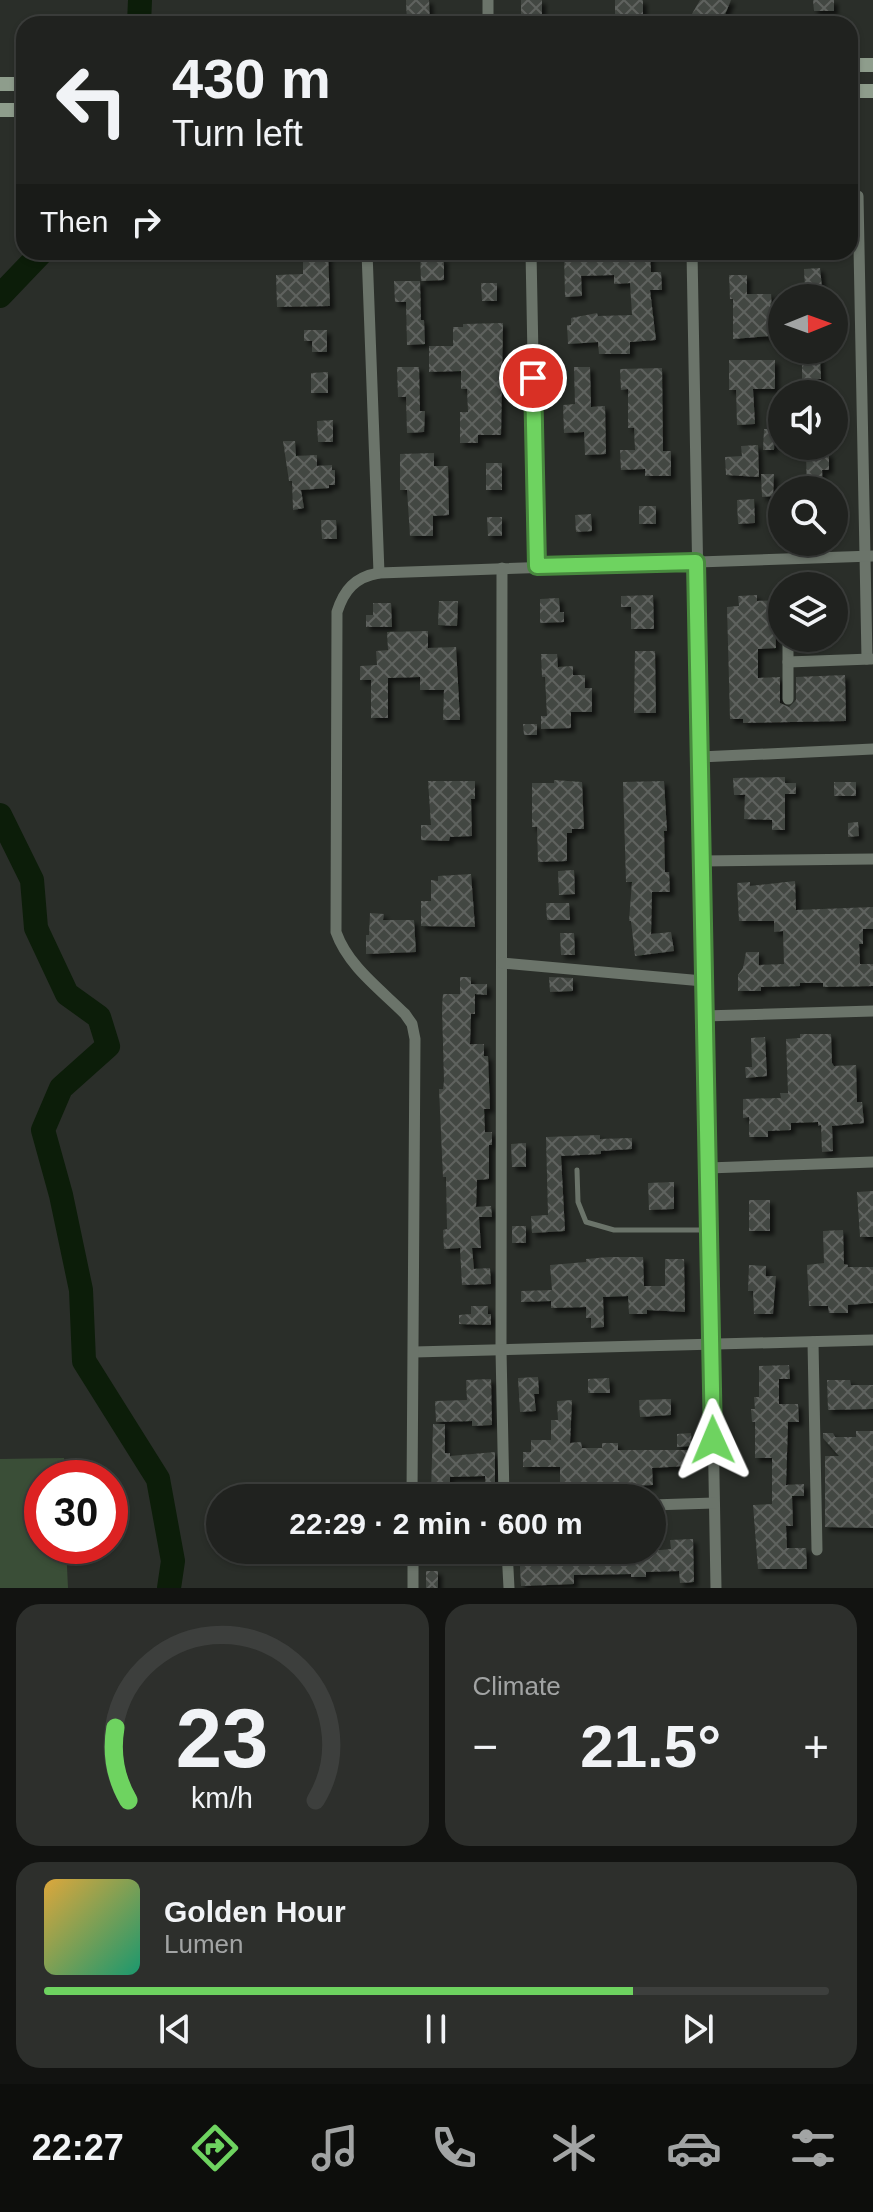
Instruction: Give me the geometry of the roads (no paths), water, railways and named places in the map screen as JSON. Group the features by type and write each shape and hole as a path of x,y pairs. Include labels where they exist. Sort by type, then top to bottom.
{"street":[{"path":"788,662 870,659 858,196"},
{"path":"367,260 379,573"},
{"path":"531,260 537,566"},
{"path":"692,260 716,1588"},
{"path":"412,1484 415,1039 412,1024 405,1014 354,964 336,932 337,612 348,587 379,573 869,556"},
{"path":"502,568 501,1350 504,1484"},
{"path":"788,652 788,699"},
{"path":"700,757 873,749"},
{"path":"701,861 873,859"},
{"path":"502,963 703,981"},
{"path":"704,1016 873,1011"},
{"path":"708,1168 873,1162"},
{"path":"414,1352 873,1340"},
{"path":"813,1342 817,1550"},
{"path":"666,1505 714,1503"},
{"path":"413,1564 413,1588"},
{"path":"508,1564 509,1588"}],"lane":[{"path":"577,1170 578,1202 586,1222 614,1230 710,1230"}],"waterway":[{"path":"139,16 140,0"},
{"path":"0,296 34,260"},
{"path":"0,815 32,880 36,928 67,994 99,1017 108,1046 61,1088 43,1130 61,1195 81,1290 84,1361 158,1479 173,1561 169,1588"}]}
